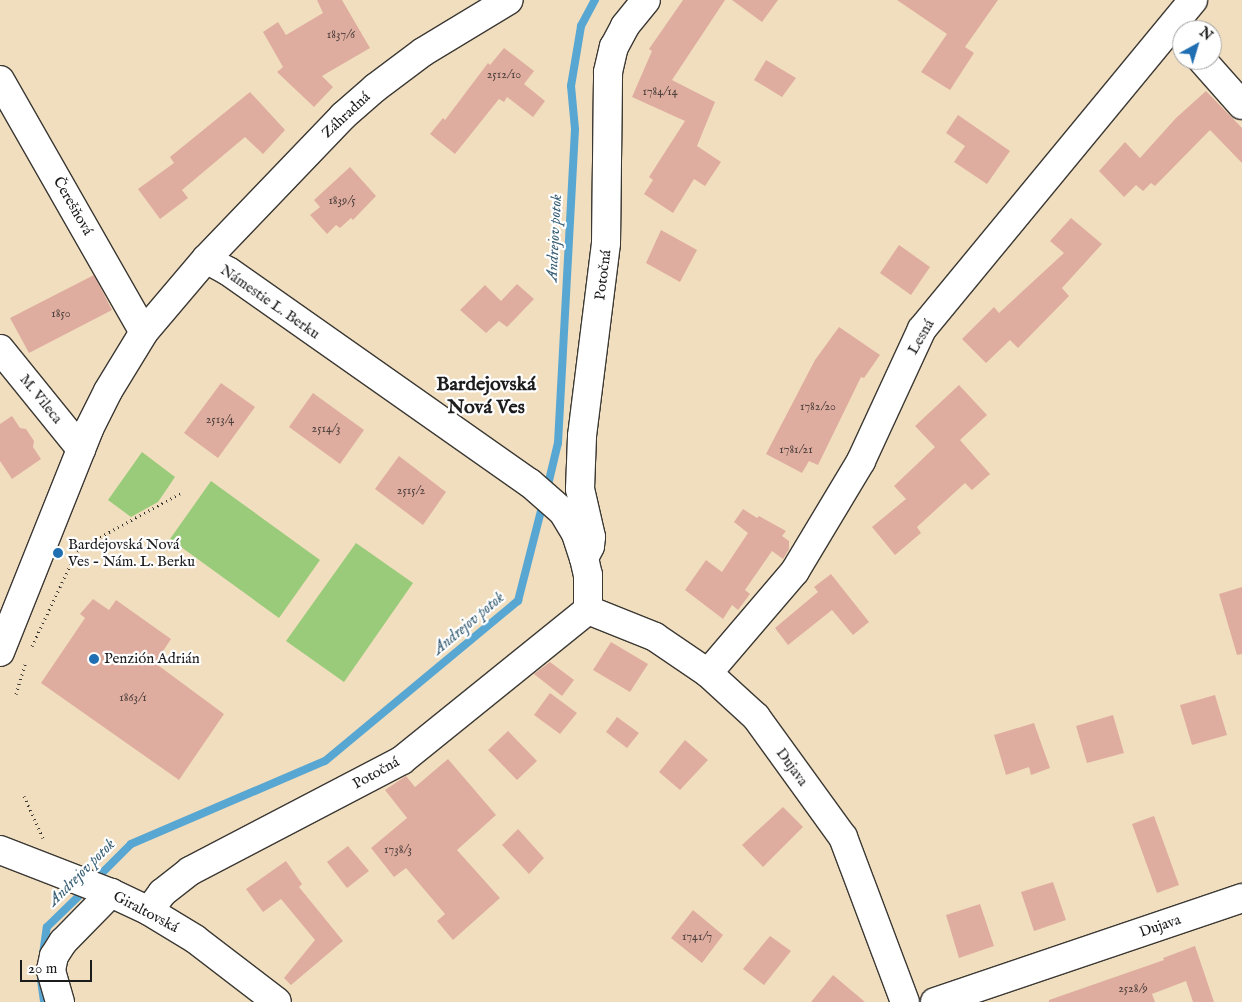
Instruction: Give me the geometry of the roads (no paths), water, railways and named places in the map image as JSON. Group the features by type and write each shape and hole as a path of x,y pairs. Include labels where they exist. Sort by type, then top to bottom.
{"street":[{"name":"Záhradná","path":"206,259 310,149 375,88 424,52 509,0"},
{"name":"Potočná","path":"584,558 590,546 591,537 580,489 582,436 606,243 608,72 614,47 621,33 646,0"},
{"name":"Lesná","path":"1183,20 1193,0"},
{"name":"Lesná","path":"708,673 795,571 860,461 922,329 1092,120 1172,37"},
{"path":"1211,70 1242,105"},
{"name":"Čerešňová","path":"0,80 144,332"},
{"name":"Námestie L. Berku","path":"0,652 81,449 108,391 144,332 206,259 228,272 530,483 563,512 576,534 584,558 588,575 588,610"},
{"name":"M. Vileca","path":"0,349 81,449"},
{"name":"Potočná","path":"149,911 168,888 190,871 402,760 588,610"},
{"name":"Dujava","path":"588,610 655,637 708,673 756,717 843,836 905,1002"},
{"name":"Giraltovská","path":"1,853 47,857 111,893 149,911 195,938 277,1002"},
{"path":"60,1002 51,970 54,956 63,942 111,893"},
{"name":"Dujava","path":"935,1002 1242,898"}],"waterway":[{"name":"Andrejov potok","path":"547,489 558,443 575,129 571,86 581,26 595,0"},
{"name":"Andrejov potok","path":"94,881 131,844 325,761 518,601 543,503"},
{"name":"Andrejov potok","path":"43,954 47,927 86,889"},
{"name":"Andrejov potok","path":"41,980 44,1002"}],"place":[{"name":"Bardejovská Nová Ves - Nám. L. Berku","path":"58,553"},
{"name":"Penzión Adrián","path":"94,659"}],"district":[{"name":"Bardejovská Nová Ves","path":"486,396"}]}
